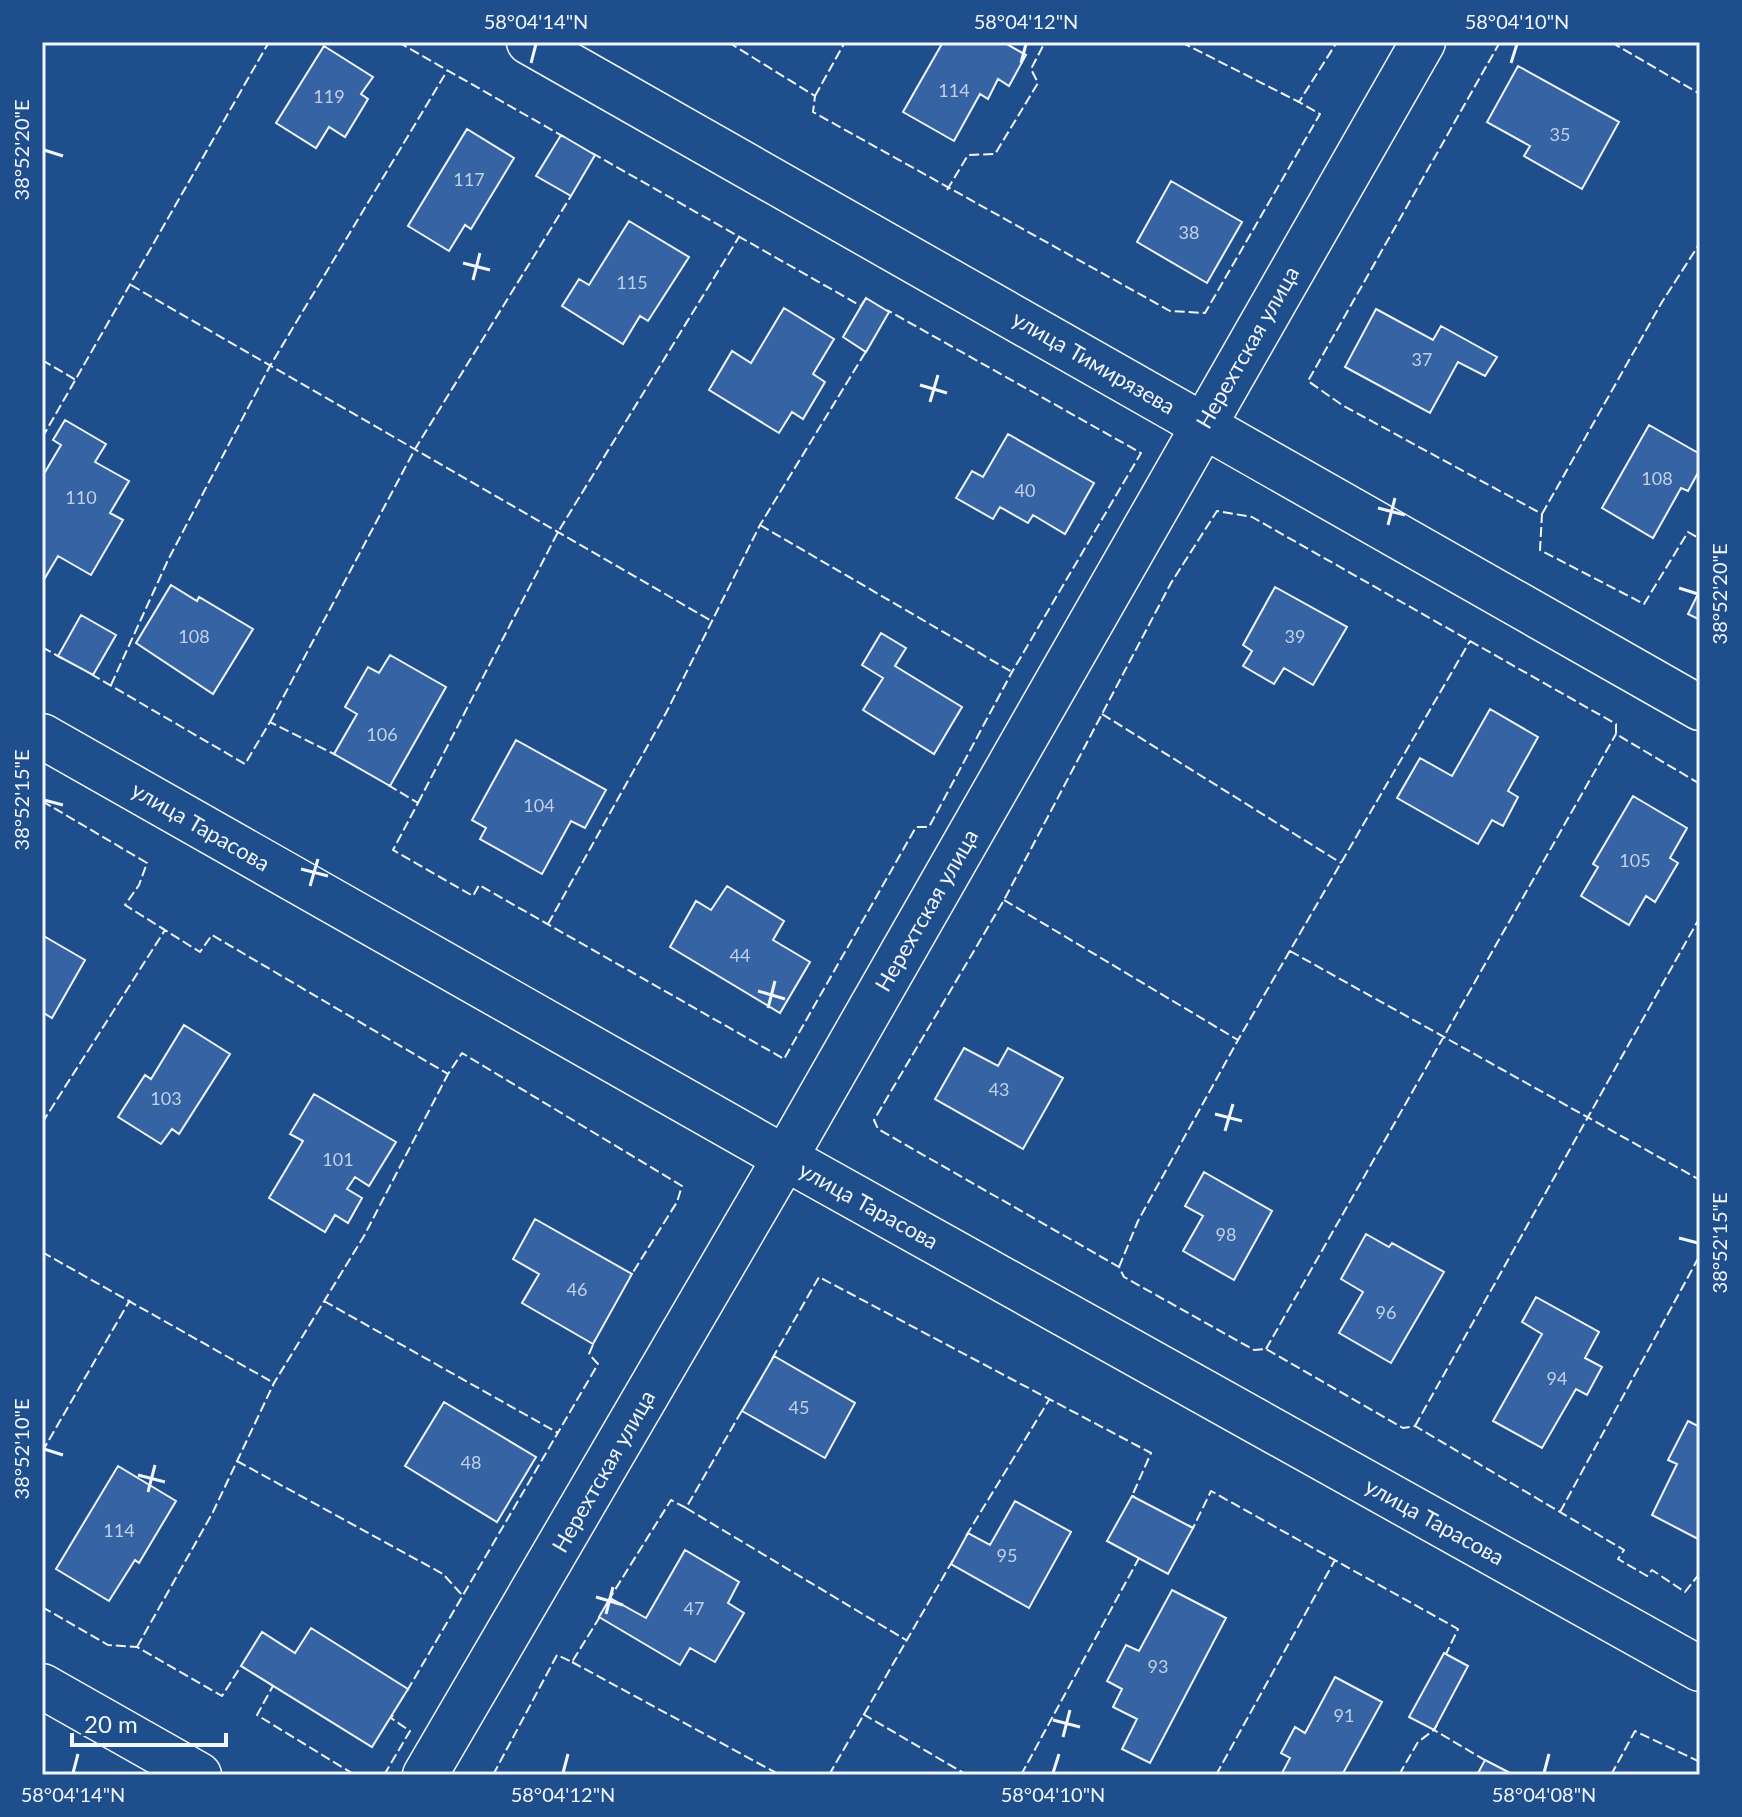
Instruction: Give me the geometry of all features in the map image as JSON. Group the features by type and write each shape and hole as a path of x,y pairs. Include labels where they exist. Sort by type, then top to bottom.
{"street":[{"name":"улица Тимирязева","path":"529,42 1700,708"},
{"name":"Нерехтская улица","path":"425,1775 785,1158 1423,42"},
{"name":"улица Тарасова","path":"42,736 785,1158 1700,1669"},
{"path":"42,1686 199,1775"}],"building":[{"path":"943,42 1003,42 1026,55 1009,86 998,79 988,99 980,94 954,141 903,112"},
{"path":"324,46 373,77 361,94 368,99 345,137 329,127 316,148 276,123"},
{"path":"1518,66 1619,122 1582,189 1524,156 1530,146 1487,122"},
{"path":"467,129 514,158 471,229 465,225 449,251 408,226"},
{"path":"561,135 595,155 571,196 536,176"},
{"path":"1171,181 1242,222 1207,283 1137,242"},
{"path":"629,221 689,257 648,321 640,316 623,344 562,306 579,279 589,285"},
{"path":"866,298 889,312 866,352 843,337"},
{"path":"784,308 834,339 813,374 825,382 803,419 792,412 779,433 709,390 732,351 751,363"},
{"path":"1376,309 1433,340 1441,326 1497,357 1485,376 1458,362 1430,413 1345,367"},
{"path":"65,420 106,444 95,462 129,481 110,513 123,520 91,575 58,556 42,583 42,477 61,445 53,440"},
{"path":"1649,425 1700,454 1700,469 1688,491 1681,488 1653,538 1602,508"},
{"path":"1008,434 1094,483 1065,534 1033,515 1028,523 1000,507 993,519 956,498 972,471 983,477"},
{"path":"171,585 197,601 199,597 253,629 213,694 136,643"},
{"path":"1275,587 1347,627 1313,685 1284,668 1274,684 1243,666 1252,651 1243,645"},
{"path":"1700,590 1700,620 1688,614"},
{"path":"81,615 116,635 93,675 58,656"},
{"path":"881,633 906,648 895,666 962,707 934,754 863,710 883,678 862,665"},
{"path":"390,655 446,687 390,786 334,754 357,714 345,707 368,667 379,673"},
{"path":"1490,709 1538,737 1508,791 1518,797 1503,826 1492,820 1478,844 1397,798 1420,758 1452,776"},
{"path":"516,740 606,790 585,828 571,821 542,874 480,839 486,828 472,820"},
{"path":"1633,796 1687,828 1670,858 1678,863 1655,902 1646,896 1629,925 1581,896 1598,867 1593,864"},
{"path":"727,886 784,921 773,940 810,962 780,1013 670,947 696,901 711,910"},
{"path":"42,935 85,960 52,1018 42,1012"},
{"path":"184,1025 230,1054 179,1134 172,1129 161,1144 118,1117 145,1075 151,1079"},
{"path":"964,1048 998,1066 1008,1048 1063,1078 1023,1149 935,1099"},
{"path":"314,1094 396,1142 369,1186 355,1177 347,1189 362,1198 348,1223 335,1215 325,1232 269,1198 303,1141 290,1134"},
{"path":"1204,1172 1272,1211 1234,1280 1183,1251 1203,1216 1185,1206"},
{"path":"535,1219 632,1274 593,1344 522,1303 539,1274 513,1259"},
{"path":"1366,1234 1389,1247 1392,1243 1444,1272 1391,1363 1339,1333 1363,1292 1341,1279"},
{"path":"1536,1297 1599,1332 1585,1358 1602,1367 1587,1395 1576,1389 1542,1448 1493,1421 1542,1334 1522,1322"},
{"path":"774,1356 855,1403 825,1458 742,1411"},
{"path":"444,1402 536,1457 497,1522 405,1466"},
{"path":"1688,1421 1700,1427 1700,1540 1652,1515 1677,1464 1668,1460"},
{"path":"118,1466 176,1501 139,1563 135,1560 109,1601 56,1569"},
{"path":"1132,1496 1193,1528 1168,1574 1107,1541"},
{"path":"1015,1501 1071,1532 1029,1608 951,1564 968,1533 990,1545"},
{"path":"685,1550 739,1582 728,1603 744,1613 715,1662 690,1648 680,1665 599,1617 610,1598 646,1618"},
{"path":"1172,1590 1226,1618 1150,1763 1122,1749 1137,1719 1113,1707 1122,1689 1107,1681 1126,1645 1139,1651"},
{"path":"311,1628 408,1689 372,1747 241,1666 262,1632 295,1653"},
{"path":"1444,1653 1468,1666 1434,1730 1409,1717"},
{"path":"1335,1677 1382,1702 1342,1775 1281,1775 1290,1758 1281,1753 1295,1727 1305,1733"},
{"path":"1485,1760 1514,1775 1477,1775"}],"fence":[{"path":"42,438 269,42"},
{"path":"398,42 564,137"},
{"path":"728,42 815,96 813,112 1170,311 1205,313 1320,114 1299,102 1337,42"},
{"path":"815,96 845,42"},
{"path":"947,190 968,155 995,154 1038,83 1031,69 1045,42"},
{"path":"1181,42 1299,102"},
{"path":"1500,42 1308,381 1342,405 1542,514 1540,550 1644,604 1688,532 1700,539"},
{"path":"1611,42 1700,94"},
{"path":"111,685 168,560 270,366 447,71"},
{"path":"592,153 861,306 864,301"},
{"path":"270,722 415,449 571,196"},
{"path":"418,803 558,532 739,237"},
{"path":"1542,514 1662,302 1700,243"},
{"path":"131,285 710,620"},
{"path":"388,785 418,803 393,850 473,896 479,885 784,1059 916,827 929,827 1012,672 1141,453 887,310"},
{"path":"548,924 667,711 760,525 868,348"},
{"path":"42,360 76,380"},
{"path":"1700,784 1616,734 1616,724 1252,517 1217,511 1171,583 1004,900 874,1120 878,1129 1119,1267 1124,1277 1254,1350 1266,1349 1403,1428 1415,1426 1624,1550 1618,1559 1647,1576 1652,1570 1685,1592 1700,1573"},
{"path":"760,525 1012,672"},
{"path":"1119,1267 1138,1221 1238,1040 1470,641"},
{"path":"42,647 63,659"},
{"path":"91,674 245,764 270,722 336,755"},
{"path":"1102,714 1341,863"},
{"path":"1266,1349 1616,734"},
{"path":"42,801 147,863 139,885 125,905 200,952 212,935 448,1074 462,1053 682,1186 677,1202 630,1277"},
{"path":"1004,900 1238,1040"},
{"path":"1415,1426 1700,917"},
{"path":"42,1123 165,930"},
{"path":"1290,951 1700,1180"},
{"path":"137,1647 213,1512 274,1383 364,1236 448,1074"},
{"path":"42,1252 274,1383"},
{"path":"1560,1512 1700,1255"},
{"path":"772,1359 819,1277 1151,1453 1132,1496 1135,1497"},
{"path":"42,1452 130,1300"},
{"path":"324,1301 558,1433"},
{"path":"407,1691 598,1364 589,1354 595,1340"},
{"path":"966,1536 1049,1400"},
{"path":"608,1601 671,1500 686,1508 744,1407"},
{"path":"237,1461 443,1574 463,1596"},
{"path":"1188,1525 1193,1528 1211,1491 1458,1629 1446,1654"},
{"path":"686,1508 906,1640"},
{"path":"1021,1775 1139,1558"},
{"path":"829,1775 953,1560"},
{"path":"1216,1775 1335,1560"},
{"path":"42,1607 108,1645 137,1647 222,1696 241,1666 246,1669"},
{"path":"493,1775 557,1655 572,1662 601,1615"},
{"path":"572,1662 780,1775"},
{"path":"270,1684 273,1686 257,1715 355,1775"},
{"path":"863,1714 967,1775"},
{"path":"384,1775 410,1731 391,1718 393,1715"},
{"path":"1437,1725 1434,1730 1488,1762"},
{"path":"1399,1775 1418,1742 1434,1730"},
{"path":"1611,1775 1635,1731 1700,1762"}]}
